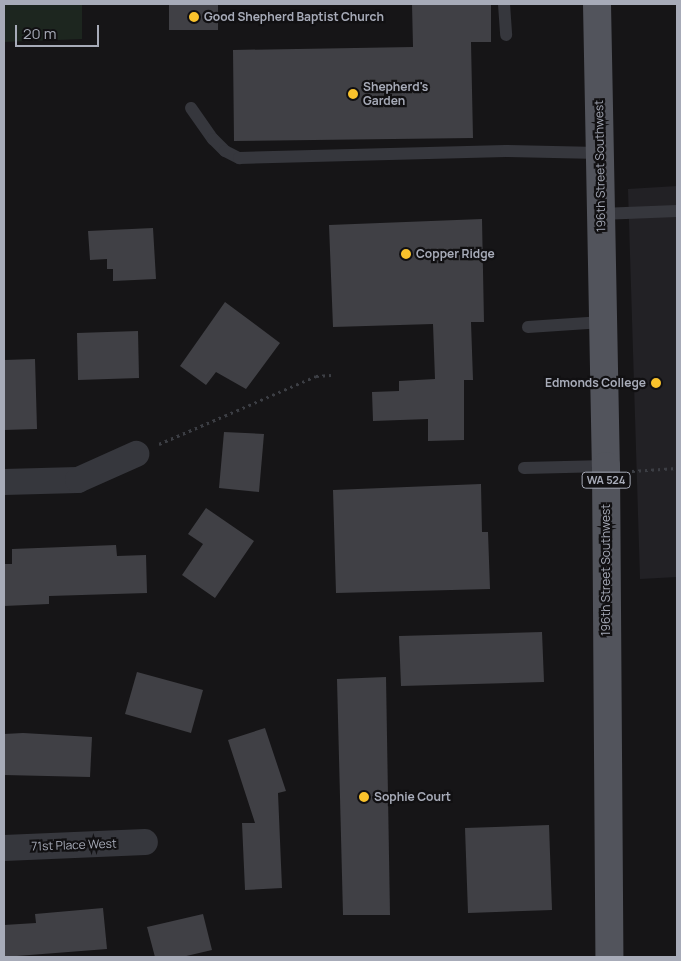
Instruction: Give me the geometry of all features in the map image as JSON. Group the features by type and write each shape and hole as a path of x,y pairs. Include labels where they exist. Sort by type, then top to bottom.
{"main road":[{"name":"196th Street Southwest","path":"597,4 600,214 604,322 618,468 609,957"}],"street":[{"path":"4,482 78,480 136,454"},
{"name":"71st Place West","path":"4,848 145,842"}],"lane":[{"path":"504,4 506,35"},
{"path":"191,108 213,139 225,151 239,158 506,152 599,153"},
{"path":"600,214 677,212"},
{"path":"528,327 604,322"},
{"path":"524,468 618,468"}],"path":[{"path":"136,454 316,376 331,375"},
{"path":"618,468 677,468"}],"shaded area":[{"path":"4,4 82,4 82,39 4,42"},
{"name":"Edmonds College","path":"677,186 677,577 640,579 628,189"}],"building":[{"name":"Good Shepherd Baptist Church","path":"169,4 218,4 218,30 169,30"},
{"name":"Shepherd's Garden","path":"412,4 491,4 491,42 471,42 473,138 234,141 233,50 413,47"},
{"name":"Copper Ridge","path":"482,219 484,322 471,322 473,380 464,380 464,440 428,441 428,419 373,421 372,392 399,391 399,381 435,379 433,324 333,327 329,225"},
{"path":"153,228 156,279 113,281 113,269 107,269 107,259 90,260 88,231"},
{"path":"225,302 280,343 246,389 216,372 206,385 180,366"},
{"path":"138,331 139,378 78,380 77,333"},
{"path":"35,359 37,429 4,430 4,360"},
{"path":"224,432 264,434 259,492 219,488"},
{"path":"481,484 482,532 488,532 490,589 336,593 333,490"},
{"path":"206,508 254,541 215,598 182,575 203,544 188,534"},
{"path":"116,545 117,556 146,555 147,593 49,596 49,604 4,606 4,564 12,564 12,549"},
{"path":"542,632 544,682 401,686 399,636"},
{"path":"137,672 203,690 191,733 125,714"},
{"name":"Sophie Court","path":"386,677 390,915 343,915 337,679"},
{"path":"265,728 286,791 278,793 282,888 245,890 242,823 255,823 228,740"},
{"path":"23,733 92,737 90,777 4,775 4,734"},
{"path":"549,825 552,910 468,913 465,828"},
{"path":"103,908 107,949 4,957 4,925 36,923 35,914"},
{"path":"203,914 212,950 182,957 155,957 147,927"}],"place":[{"name":"Good Shepherd Baptist Church","path":"194,17"},
{"name":"Shepherd's Garden","path":"353,94"},
{"name":"Copper Ridge","path":"406,254"},
{"name":"Edmonds College","path":"656,383"},
{"name":"Sophie Court","path":"364,797"}]}
